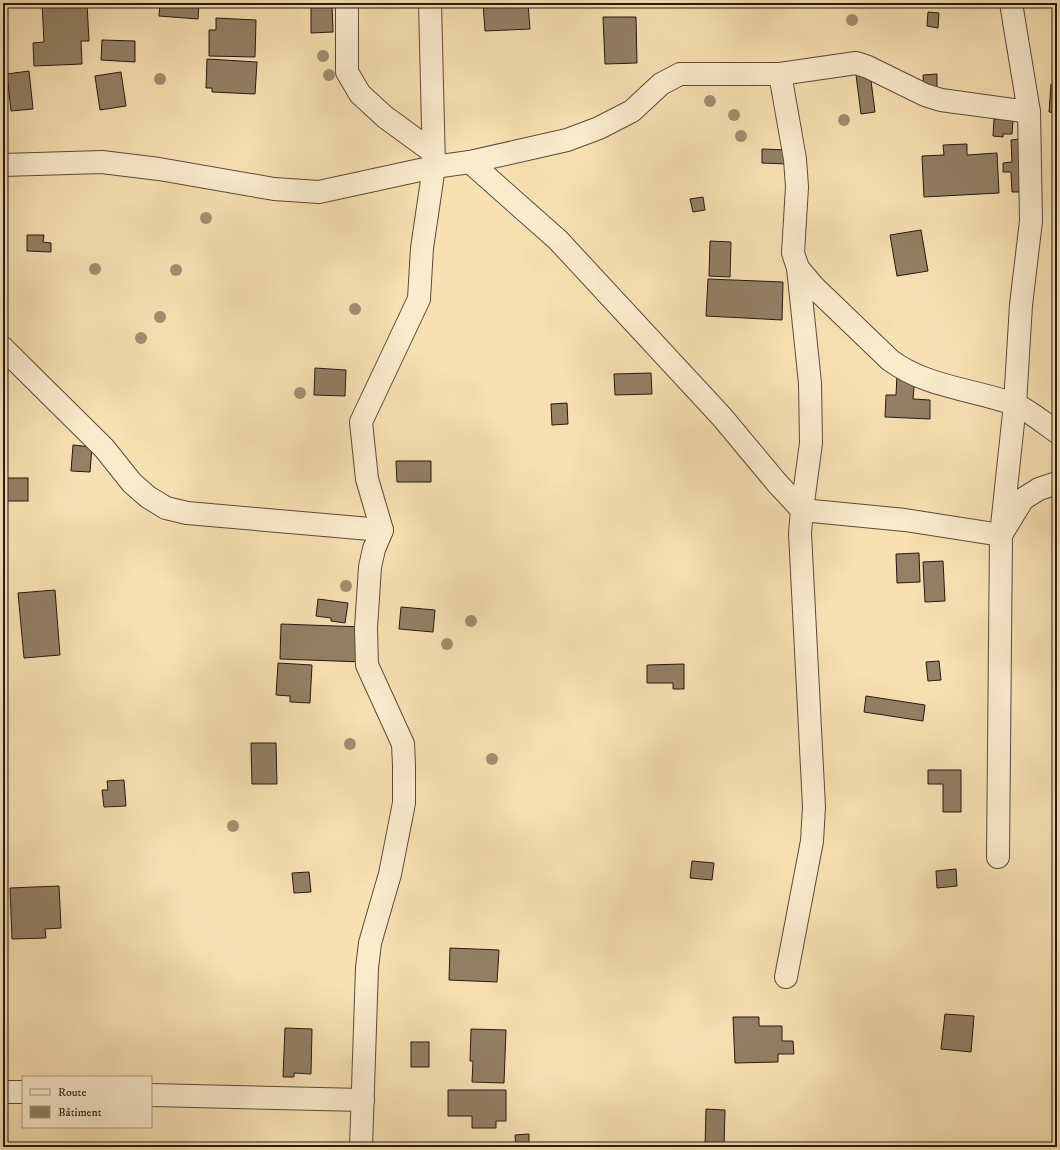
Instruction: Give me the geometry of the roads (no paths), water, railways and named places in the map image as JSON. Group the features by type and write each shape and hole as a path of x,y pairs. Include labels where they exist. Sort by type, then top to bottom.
{"street":[{"path":"347,3 348,72 360,94 433,160"},
{"path":"361,1147 367,968 370,943 390,874 404,803 403,744 367,665 366,628 370,567 374,549 382,530 367,479 361,422 419,300 422,248 433,160 430,3"},
{"path":"998,857 1001,536 1015,404 1021,305 1031,221 1029,112 1010,3"},
{"path":"3,165 102,162 159,169 274,189 319,192 433,160 470,162 567,140 599,128 632,111 661,84 680,74 780,74 856,63 868,67 926,95 941,100 1029,112"},
{"path":"780,74 796,159 797,187 793,253 798,268 810,383 811,436 800,532 814,807 812,841 786,977"},
{"path":"470,162 558,240 722,417 777,483 802,510 904,520 1001,536"},
{"path":"798,268 814,287 890,360 902,368 924,379 1015,404 1057,432"},
{"path":"3,348 104,448 132,483 148,497 166,508 187,513 382,530"},
{"path":"1001,536 1023,499 1039,489 1057,483"},
{"path":"3,1092 22,1092"},
{"path":"152,1095 363,1100"}]}
